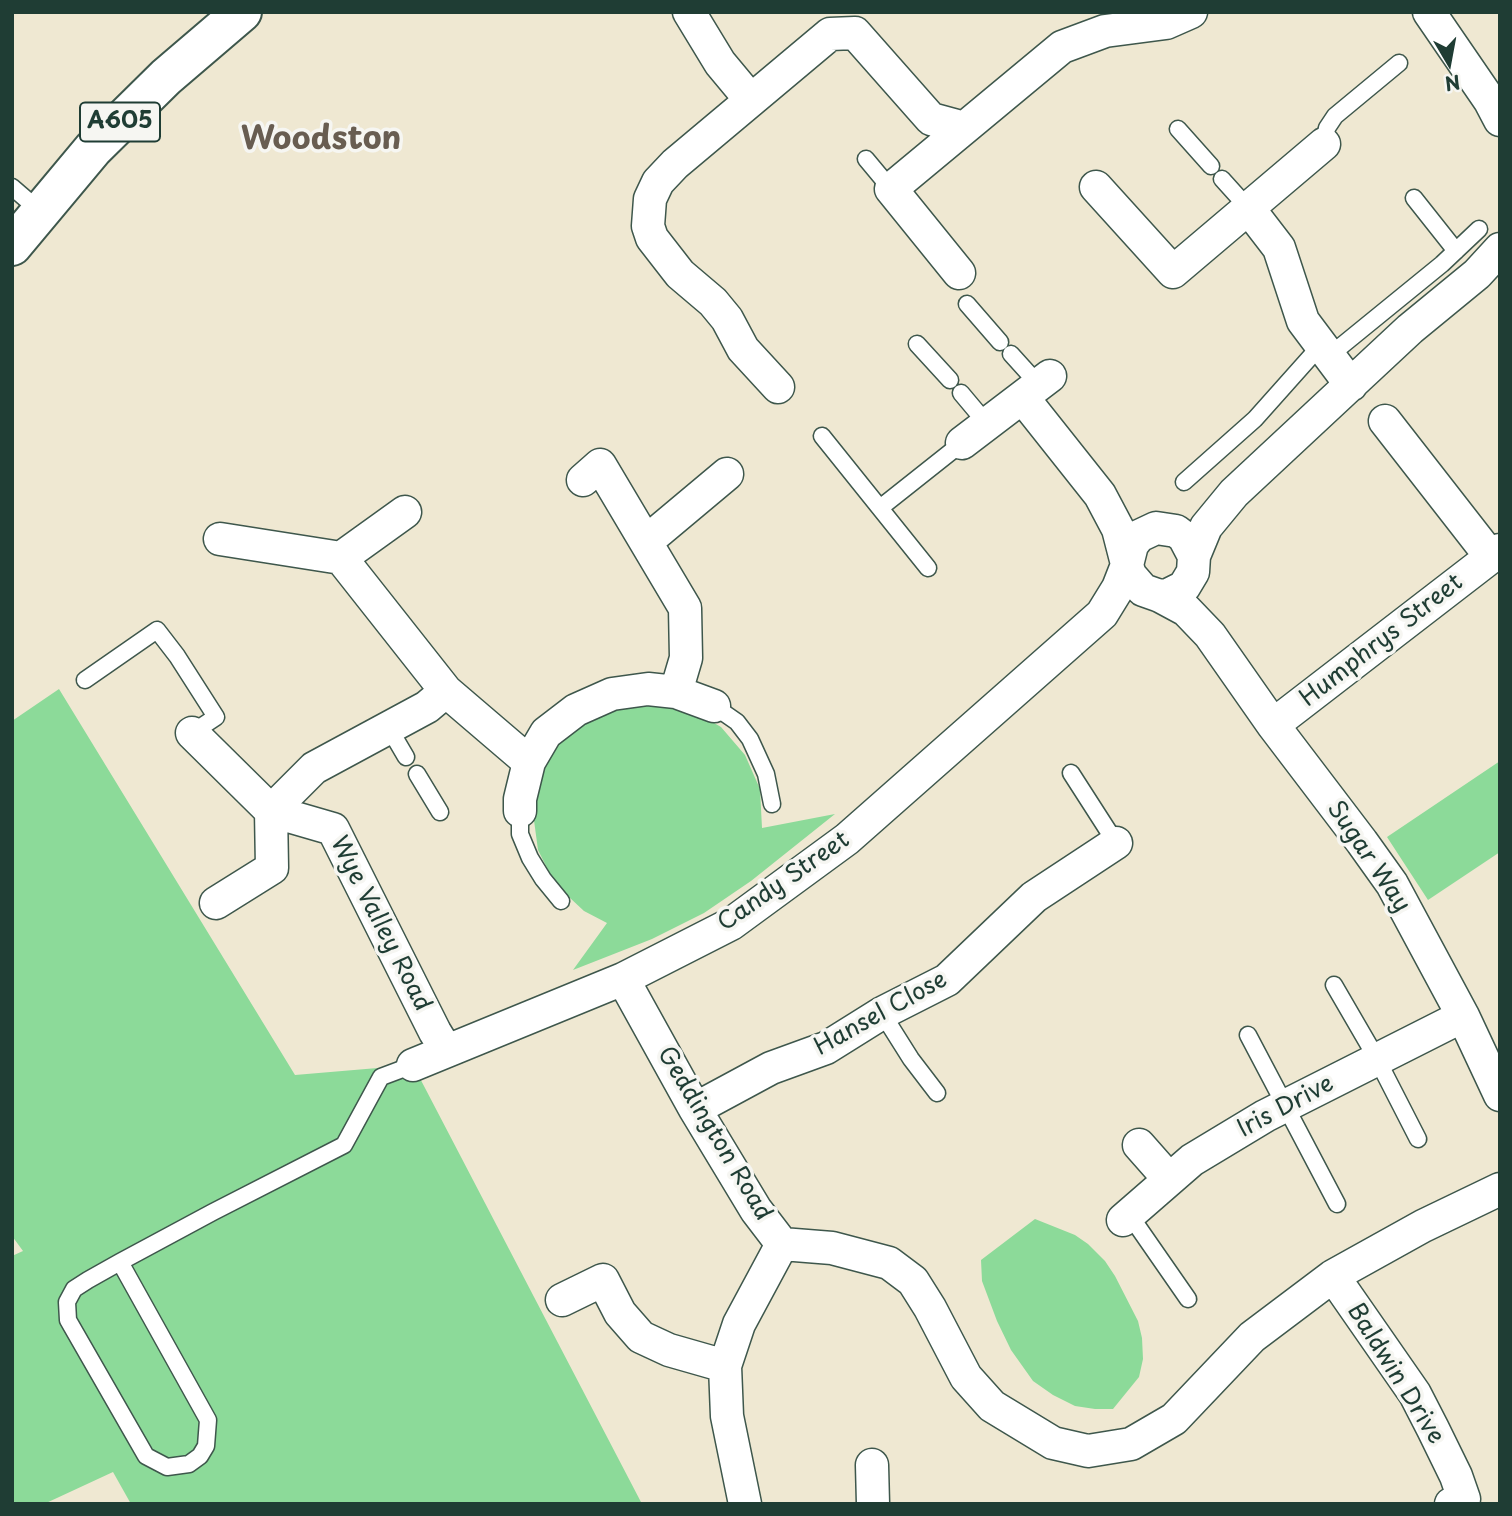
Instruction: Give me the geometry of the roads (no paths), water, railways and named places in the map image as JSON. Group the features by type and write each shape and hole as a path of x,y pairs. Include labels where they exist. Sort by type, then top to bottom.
{"main road":[{"name":"A605","path":"12,246 102,140 166,77 242,12"}],"street":[{"path":"689,12 720,63 751,99"},
{"path":"959,273 891,189 1062,47 1105,31 1166,23 1191,12"},
{"path":"1429,12 1497,109"},
{"path":"778,387 743,349 727,319 713,302 680,274 652,238 648,226 650,199 658,182 675,164 830,34 855,33 931,119 964,128"},
{"path":"1096,187 1173,272 1324,144"},
{"path":"1249,209 1279,248 1303,321 1351,385"},
{"path":"975,434 1037,387 1118,529 1135,584 1143,590 1168,595 1184,587 1206,527 1234,493 1410,329 1489,268 1490,239"},
{"name":"Humphrys Street","path":"1273,725 1495,553 1385,421"},
{"path":"583,480 600,465 685,608 686,658 676,692"},
{"path":"647,541 727,474"},
{"path":"1127,564 1132,545 1139,536 1193,519 1234,493"},
{"path":"1100,495 1132,517 1159,528 1176,531 1185,537 1194,564"},
{"path":"341,558 405,512"},
{"path":"220,540 341,558 446,691 529,762"},
{"name":"Candy Street","path":"412,1065 623,979 731,924 847,839 1102,614 1118,588 1127,564"},
{"name":"Sugar Way","path":"1194,564 1198,601 1210,635"},
{"name":"Sugar Way","path":"1159,595 1186,610 1210,635 1273,725 1392,884 1463,1016 1500,1094"},
{"name":"Candy Street","path":"1102,614 1132,601 1159,595"},
{"path":"520,811 520,799 529,762 546,733 576,710 612,694 648,689 676,692 713,706"},
{"path":"216,903 271,868 271,811 314,768 427,707 446,691"},
{"path":"192,733 271,811"},
{"name":"Wye Valley Road","path":"271,811 332,829 446,1049"},
{"name":"Hansel Close","path":"695,1109 771,1068 827,1048 882,1013 947,980 1034,897 1116,843"},
{"name":"Geddington Road","path":"623,979 695,1109 756,1210 782,1244 832,1248 889,1263 913,1281 966,1377 992,1406 1053,1443 1088,1451 1131,1444 1174,1419 1252,1337 1333,1276 1423,1226 1500,1189"},
{"name":"Iris Drive","path":"1126,1217 1192,1160 1285,1106 1463,1016"},
{"path":"1139,1145 1169,1180"},
{"path":"745,1504 727,1416 725,1366 739,1324 782,1244"},
{"name":"Baldwin Drive","path":"1333,1276 1415,1394 1456,1476 1464,1499 1451,1504"},
{"path":"562,1300 603,1280 620,1313 641,1337 669,1350 725,1366"},
{"path":"872,1465 873,1504"}],"lane":[{"path":"1324,144 1327,128 1335,116 1399,63"},
{"path":"1178,129 1211,166"},
{"path":"866,159 891,189"},
{"path":"1222,179 1249,209"},
{"path":"12,187 41,212"},
{"path":"1414,198 1455,251"},
{"path":"1184,482 1255,419 1325,351 1455,251 1490,239"},
{"path":"967,304 1000,342"},
{"path":"918,344 950,380"},
{"path":"1011,354 1037,387"},
{"path":"880,508 975,434 961,393"},
{"path":"822,436 928,568"},
{"path":"85,680 157,630 177,656 216,718 192,733"},
{"path":"713,706 737,722 750,739 766,774 772,804"},
{"path":"389,729 406,757"},
{"path":"1071,773 1116,843"},
{"path":"417,774 440,812"},
{"path":"520,811 520,834 530,858 561,901"},
{"path":"1334,985 1377,1059 1418,1139"},
{"path":"882,1013 911,1059 937,1093"},
{"path":"1248,1035 1337,1204"},
{"path":"120,1262 208,1420 206,1446 200,1456 189,1464 167,1467 146,1456 68,1320 66,1302 74,1289 120,1262 344,1145 381,1077 412,1065"},
{"path":"1126,1217 1188,1299"}],"district":[{"name":"Woodston","path":"321,140"}]}
